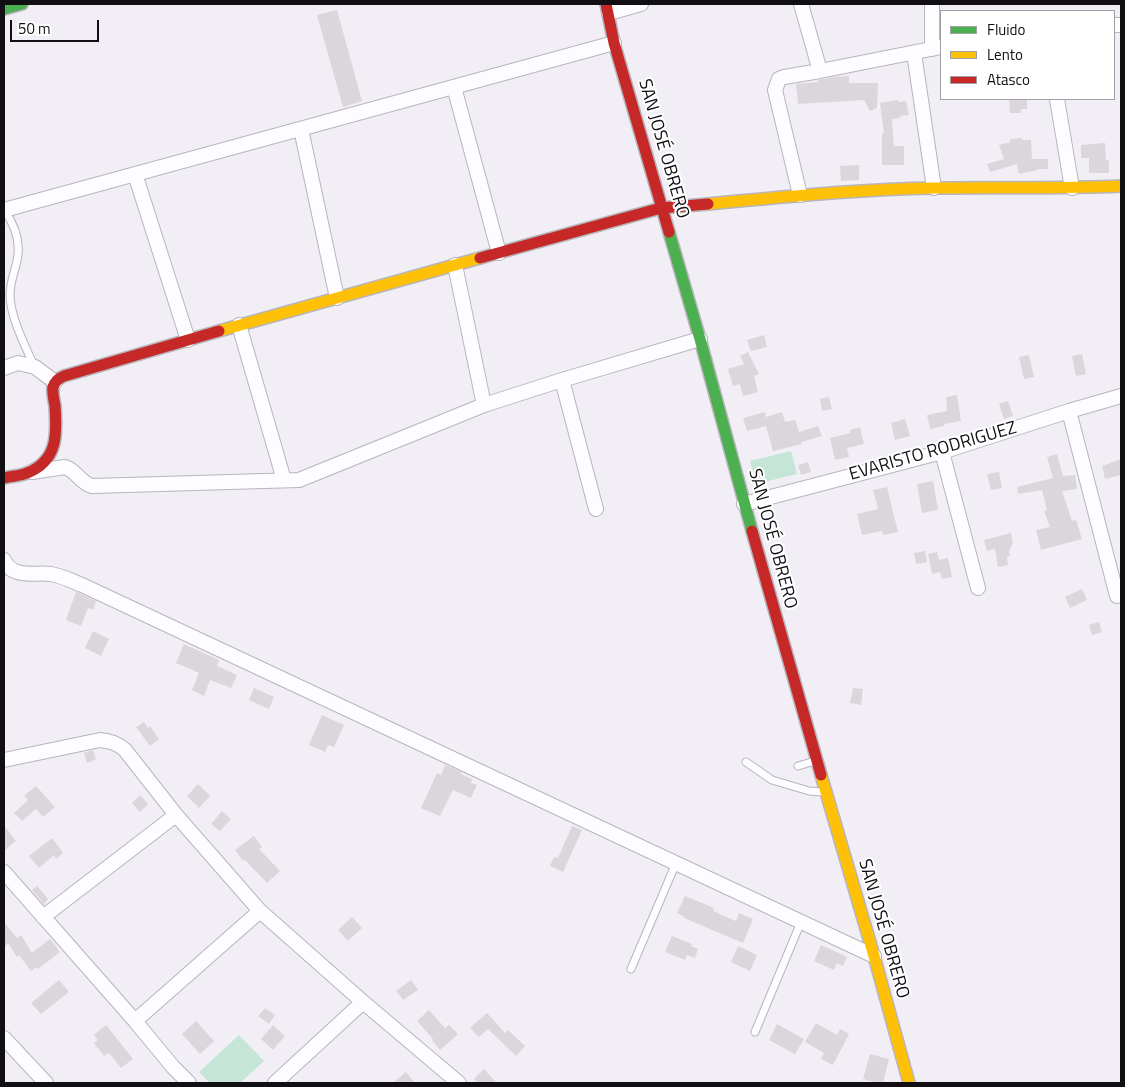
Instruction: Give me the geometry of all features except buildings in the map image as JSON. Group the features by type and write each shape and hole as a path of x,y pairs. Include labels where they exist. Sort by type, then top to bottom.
{"street":[{"path":"4,9 22,4"},
{"path":"607,8 641,4"},
{"path":"801,4 820,71"},
{"path":"800,195 774,90 779,79 937,48 932,4"},
{"name":"SAN JOSÉ OBRERO","path":"607,8 614,43 700,339 744,504 909,1083"},
{"path":"4,210 614,43"},
{"path":"914,53 934,188"},
{"path":"454,86 499,253"},
{"path":"1056,100 1072,188"},
{"path":"301,129 337,298"},
{"path":"134,174 188,340"},
{"path":"28,473 48,457 55,445 53,388 55,382 64,376 239,325 661,208 800,195 934,188 1121,186"},
{"path":"455,265 484,405"},
{"path":"239,325 284,480"},
{"path":"4,478 69,468 86,484 92,486 299,480 484,405 700,339"},
{"path":"4,368 18,363 35,367 55,382"},
{"path":"562,380 596,509"},
{"name":"EVARISTO RODRIGUEZ","path":"744,504 942,452 1121,396"},
{"path":"1069,411 1117,596"},
{"path":"942,452 978,588"},
{"path":"4,560 6,566 14,572 50,574 82,585 874,956"},
{"path":"4,760 100,740 111,741 125,750 176,815 260,911 459,1083"},
{"path":"43,918 176,815"},
{"path":"4,872 189,1083"},
{"path":"135,1021 260,911"},
{"path":"275,1083 363,1002"},
{"path":"4,1038 46,1083"}],"lane":[{"path":"4,210 11,219 18,242 17,260 12,277 10,296 16,325 35,367"},
{"path":"798,766 816,760"},
{"path":"746,762 772,780 809,791 825,792"},
{"path":"631,969 676,864"},
{"path":"755,1032 801,922"}],"green space":[{"path":"791,451 797,474 756,484 750,461"},
{"path":"239,1035 264,1061 240,1083 210,1083 199,1072"}],"traffic: fast":[{"path":"4,9 22,4"},
{"path":"669,232 752,531"}],"traffic: slow":[{"path":"708,204 878,190 1121,186"},
{"path":"219,331 480,258"},
{"path":"821,775 909,1083"}],"traffic: jam":[{"path":"606,4 614,43 669,232"},
{"path":"480,258 661,208 708,204"},
{"path":"4,478 24,474 37,468 50,454 56,427 53,387 59,379 219,331"},
{"path":"752,531 821,775"}]}
